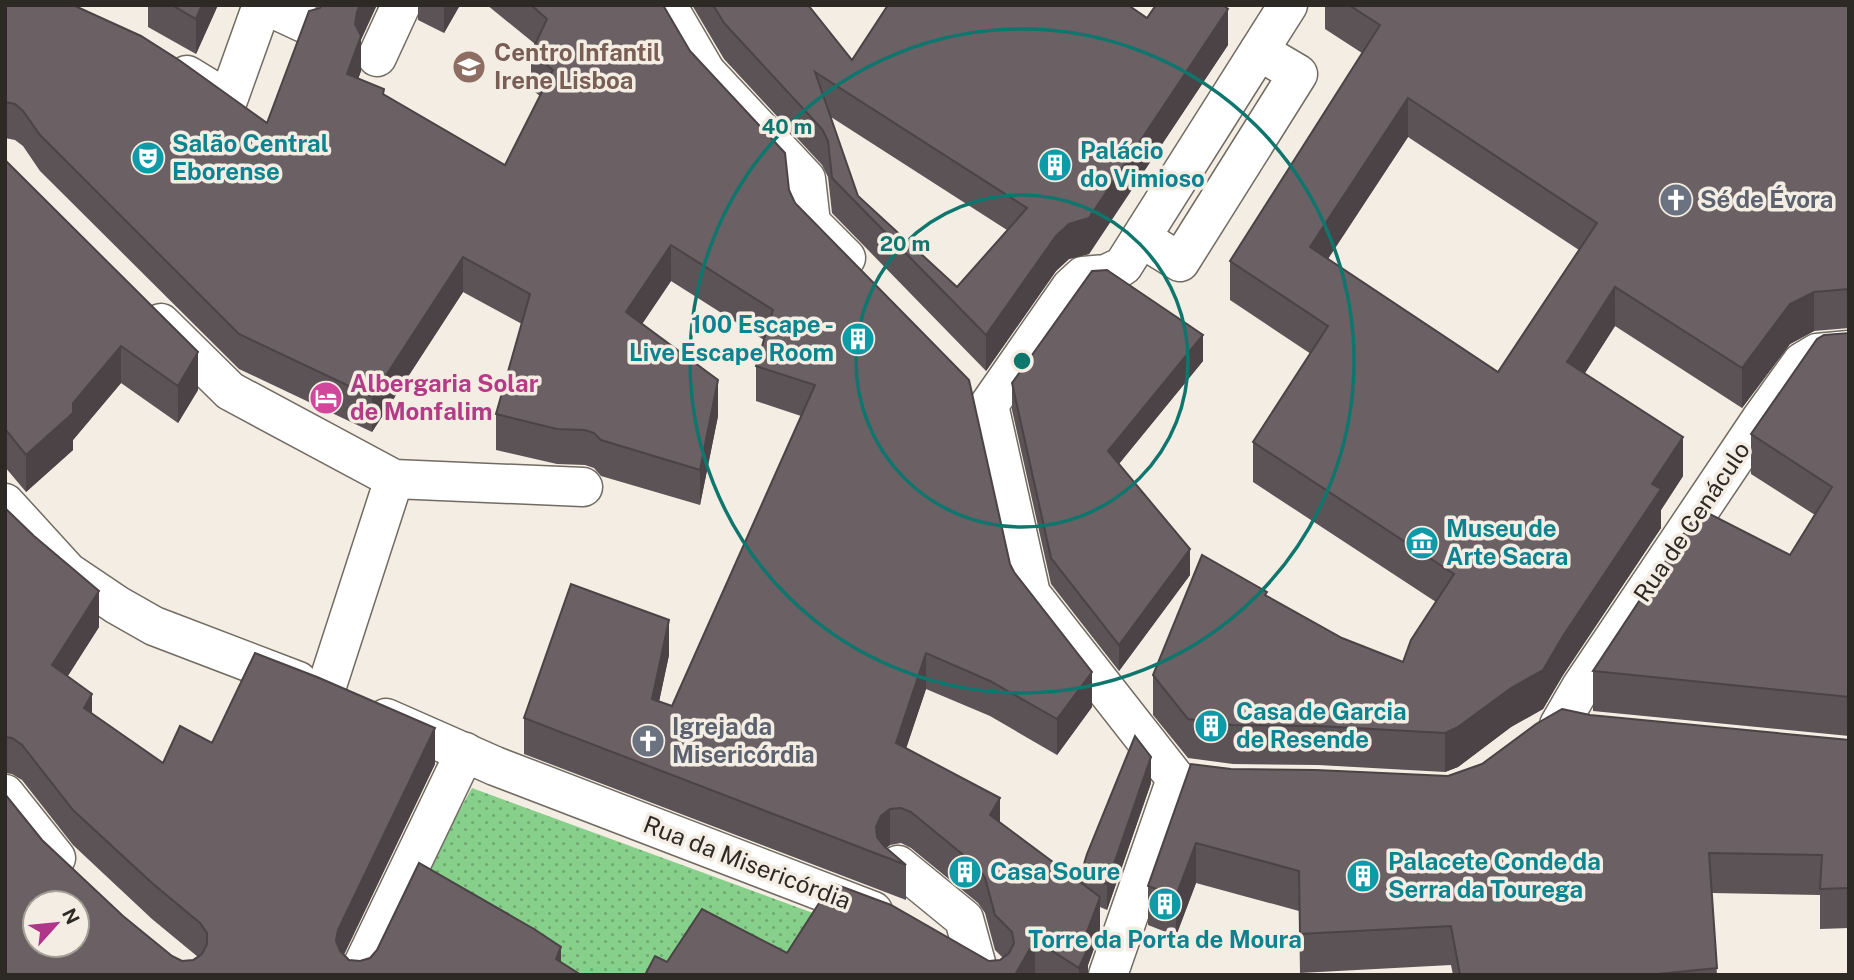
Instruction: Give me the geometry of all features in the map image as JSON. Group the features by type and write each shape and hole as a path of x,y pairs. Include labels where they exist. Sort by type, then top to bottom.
{"street":[{"path":"162,59 228,100 264,5 308,24"},
{"path":"377,57 401,5"},
{"path":"667,5 706,72 806,179 811,223 867,281"},
{"path":"989,405 1071,287 1083,276 1106,274 1123,267 1288,5"},
{"path":"141,303 230,391 394,479 583,487"},
{"name":"Rua de Cenáculo","path":"1524,745 1576,729 1581,687 1802,362 1817,353 1849,350"},
{"path":"961,376 989,405 1031,594 1190,781 1108,975"},
{"path":"325,692 394,479"},
{"name":"Rua da Misericórdia","path":"5,503 68,572 117,606 154,626 325,692 480,759 917,930 984,969"},
{"path":"358,975 480,759"},
{"path":"5,794 57,860 78,879"},
{"path":"898,865 964,919 984,969"}],"green space":[{"path":"472,788 832,920 791,975 567,975 417,886"}],"building":[{"path":"5,5 73,5 141,36 267,123 309,11 322,5 360,5 355,24 361,36 347,74 384,89 383,94 505,165 553,70 531,53 547,19 531,5 663,5 690,51 785,153 789,190 795,203 969,380 1010,564 1092,672 1057,719 990,681 926,653 896,743 1000,798 990,815 1100,897 1087,932 1088,948 1079,968 1035,940 1015,975 645,975 655,956 667,962 702,909 787,953 832,883 891,905 989,961 1000,960 1009,953 1014,943 1012,932 995,915 985,878 978,867 911,812 901,808 890,809 881,816 876,827 877,837 884,846 906,865 524,718 571,584 669,620 652,699 672,706 815,385 756,366 773,310 671,245 626,312 718,380 700,470 601,440 594,433 585,430 557,429 496,414 530,294 463,257 372,397 239,334 40,135 23,111 15,104 5,102"},
{"path":"172,5 202,5 196,19"},
{"name":"Palácio do Vimioso","path":"713,5 808,5 852,60 888,5 1128,5 1147,18 1156,5 1223,5 1228,9 1089,218 1069,224 1056,236 986,335 832,178 828,141 822,129 724,23","holes":["815,72 1027,208 957,287 858,196"]},
{"path":"1349,5 1849,5 1849,289 1814,292 1790,304 1742,368 1615,287 1567,362 1683,437 1652,484 1661,489 1543,670 1511,688 1458,727 1445,733 1318,726 1233,725 1188,719 1153,675 1202,555 1267,592 1265,595 1342,638 1403,662 1411,640 1454,574 1253,442 1328,326 1230,261 1380,25","holes":["1408,98 1597,223 1498,372 1310,247"]},
{"path":"5,160 198,352 178,386 121,346 73,403 73,413 26,455 5,429"},
{"path":"1107,270 1203,335 1108,451 1190,549 1119,645 1051,558 1012,383 1092,271"},
{"path":"1849,333 1849,697 1593,671 1700,509 1790,555 1832,487 1751,434 1817,339 1824,335"},
{"path":"5,508 99,591 52,665 92,694 84,708 163,763 180,726 212,743 255,653 435,728 338,930 336,941 340,951 349,960 370,958 377,950 419,863 561,947 556,959 581,975 5,975 5,794 42,840 123,916 172,956 182,961 193,960 202,954 207,944 207,933 200,923 73,810 22,745 5,737"},
{"path":"1562,709 1590,715 1849,740 1849,888 1820,889 1822,855 1709,853 1717,968 1648,975 1460,975 1451,926 1300,934 1299,871 1196,843 1176,896 1148,886 1191,764 1231,769 1448,776 1482,764 1536,724"},
{"path":"1135,736 1151,757 1107,884 1081,874"}],"place":[{"name":"Centro Infantil Irene Lisboa","path":"469,67"},
{"name":"Salão Central Eborense","path":"148,158"},
{"name":"Palácio do Vimioso","path":"1055,165"},
{"name":"Sé de Évora","path":"1676,200"},
{"name":"100 Escape - Live Escape Room","path":"858,339"},
{"name":"Albergaria Solar de Monfalim","path":"326,398"},
{"name":"Museu de Arte Sacra","path":"1422,543"},
{"name":"Casa de Garcia de Resende","path":"1211,726"},
{"name":"Igreja da Misericórdia","path":"648,741"},
{"name":"Casa Soure","path":"965,872"},
{"name":"Palacete Conde da Serra da Tourega","path":"1363,876"},
{"name":"Torre da Porta de Moura","path":"1165,904"}]}
